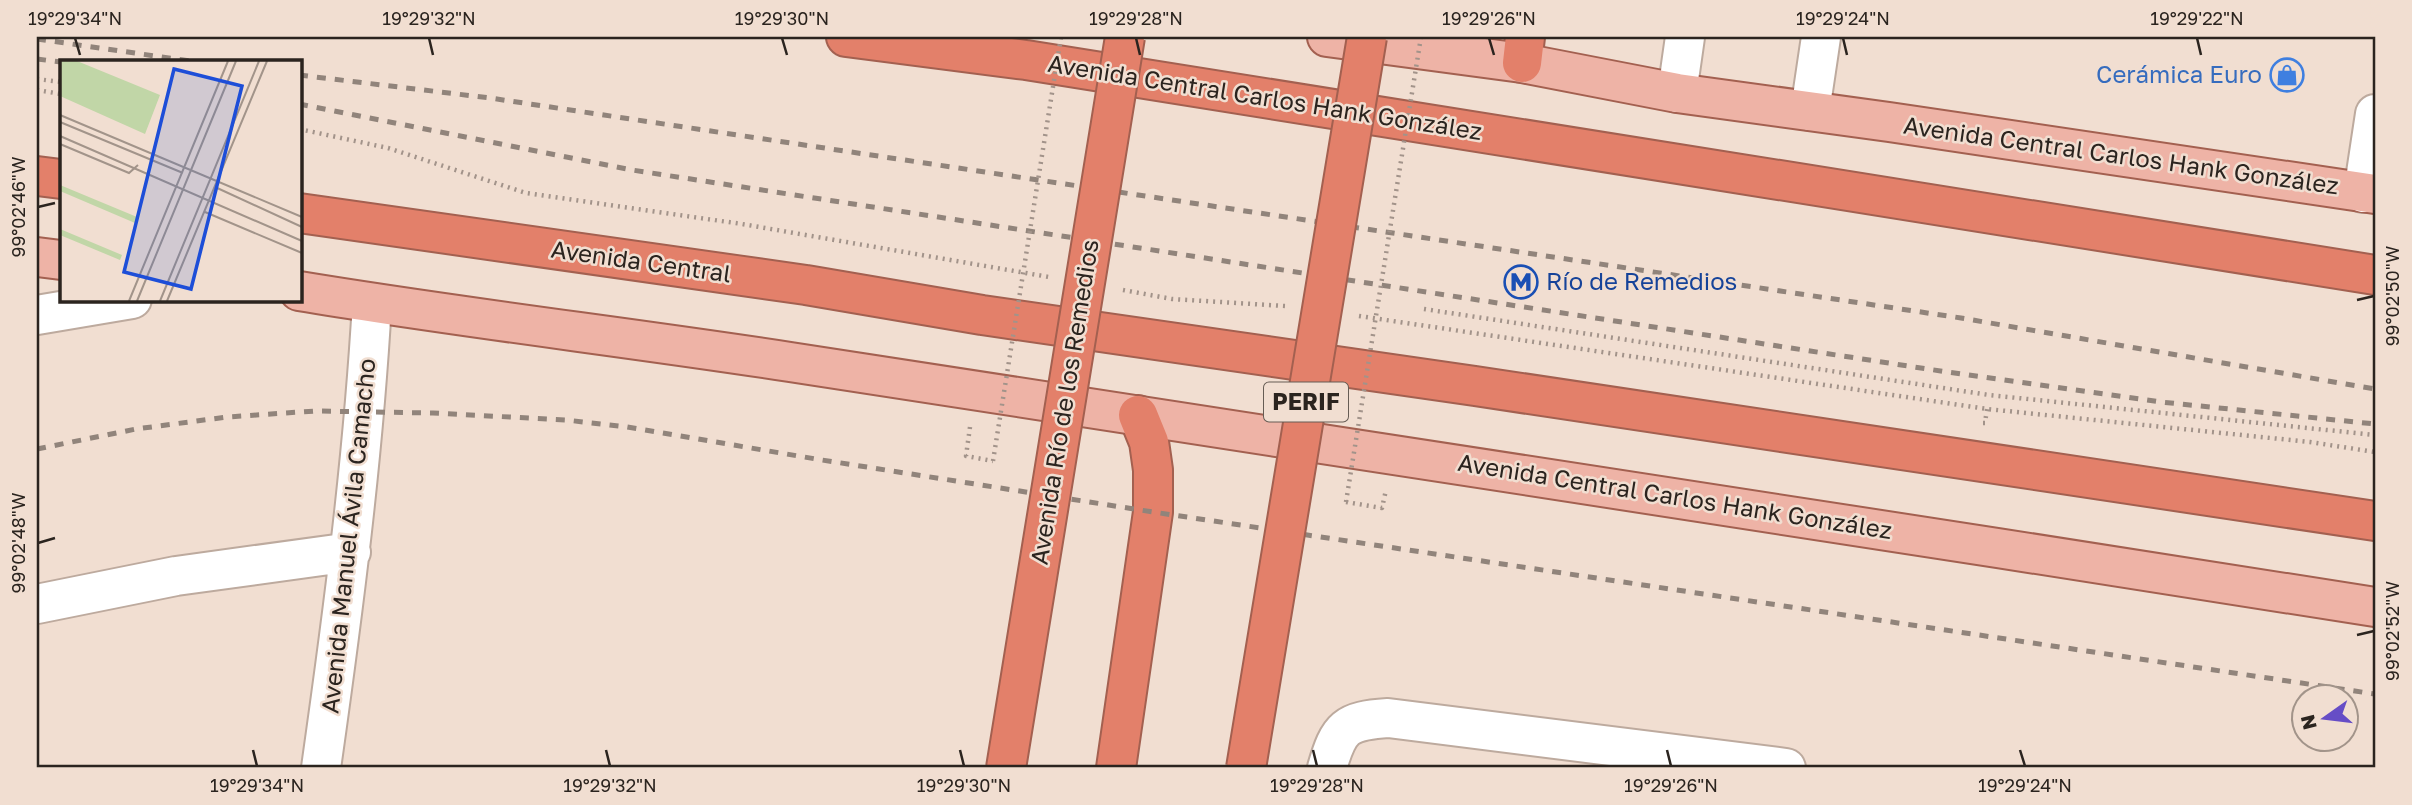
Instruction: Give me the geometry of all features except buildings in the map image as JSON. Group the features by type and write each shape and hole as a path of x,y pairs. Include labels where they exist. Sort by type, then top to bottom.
{"highway":[{"name":"Avenida Central Carlos Hank González","path":"846,37 1026,60 2375,275"},
{"name":"Avenida Río de los Remedios","path":"1006,768 1125,37"},
{"name":"PERIF","path":"1246,768 1367,37"},
{"path":"37,176 60,179"},
{"name":"Avenida Central","path":"301,213 806,285 982,315 2375,521"},
{"path":"1116,768 1153,512 1153,470 1150,451 1138,415"}],"main road":[{"name":"Avenida Central Carlos Hank González","path":"1326,37 1524,50 1677,93 2369,193"},
{"path":"37,257 60,260"},
{"path":"301,291 372,303"},
{"name":"Avenida Central Carlos Hank González","path":"372,303 1138,415 2375,607"}],"street":[{"path":"1677,93 1685,37"},
{"path":"1810,111 1821,37"},
{"path":"2369,193 2375,114"},
{"path":"37,316 121,301"},
{"name":"Avenida Manuel Ávila Camacho","path":"321,768 351,552 366,411 372,303"},
{"path":"37,604 176,576 351,552"},
{"path":"1327,768 1334,745 1348,725 1364,720 1388,718 1786,768"}],"path":[{"path":"967,456 993,461 1061,37"},
{"path":"1346,502 1421,37"},
{"path":"37,79 60,82"},
{"path":"37,90 60,94"},
{"path":"1424,309 1989,395 2375,435"},
{"path":"1985,423 1987,409"}],"railway":[{"path":"37,39 183,60"},
{"path":"37,59 60,62"},
{"path":"301,75 490,98 1961,318 2375,389"},
{"path":"301,104 632,170 1947,372 2161,402 2375,424"},
{"path":"37,449 136,429 227,417 315,411 433,413 566,420 627,427 1153,512 2375,694"}],"place":[{"name":"Cerámica Euro","path":"2287,75"},
{"name":"Río de Remedios","path":"1521,282"}]}
